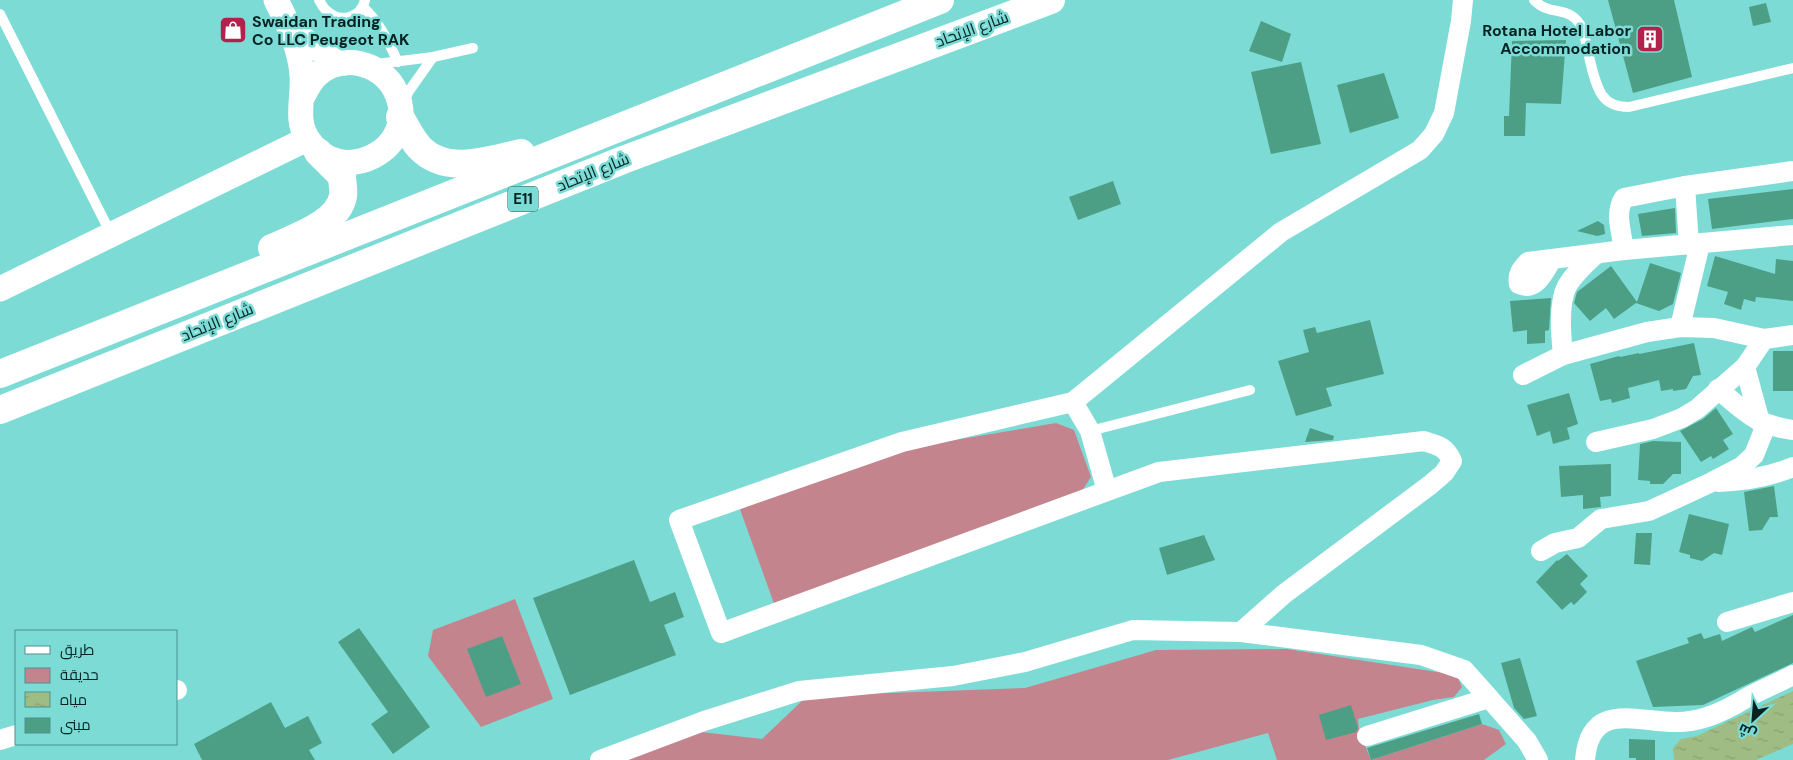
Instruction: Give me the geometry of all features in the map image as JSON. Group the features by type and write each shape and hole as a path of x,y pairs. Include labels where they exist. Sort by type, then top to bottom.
{"highway":[{"name":"شارع الإتحاد","path":"0,374 940,0"},
{"name":"شارع الإتحاد","path":"0,410 623,160 1051,0"},
{"path":"400,113 419,146 436,160 456,165 485,161 608,132"},
{"path":"113,328 186,289 322,224 336,213 343,196 342,176 313,145"}],"street":[{"path":"276,0 290,28 298,51 302,74 300,112 302,126 313,145 333,160 349,163 366,161 381,153 392,141 399,126 400,113 396,93 387,78 375,69 325,55 290,28"},
{"path":"1240,632 1284,594 1444,473 1452,461 1448,452 1440,445 1424,441 1159,472 721,633 679,520 902,442 1073,402 1281,232 1420,150 1434,134 1444,113 1461,21 1462,0"},
{"path":"302,98 308,85 317,75 330,67 353,63"},
{"path":"0,289 111,234 313,145"},
{"path":"1624,250 1619,207 1624,198 1685,186 1793,172"},
{"path":"1680,327 1695,245 1685,186"},
{"path":"1552,259 1624,250 1793,235"},
{"path":"1563,355 1561,332 1563,296 1568,285 1596,254"},
{"path":"1523,375 1563,355 1647,332 1680,327 1714,328 1764,339 1793,334"},
{"path":"1596,442 1653,429 1697,409 1745,367 1764,339"},
{"path":"1541,552 1555,543 1578,538 1601,519 1649,511 1712,482 1741,467 1749,460 1754,455 1761,440 1763,423 1745,367"},
{"path":"1718,389 1748,415 1763,423 1793,430"},
{"path":"1073,402 1090,431 1107,491"},
{"path":"1712,482 1742,481 1773,475 1793,467"},
{"path":"1727,622 1793,602"},
{"path":"600,760 704,721 799,691 953,676 1025,662 1133,630 1240,632 1421,655 1464,670 1527,741 1538,760"},
{"path":"1585,760 1587,746 1594,729 1615,718 1676,722 1707,717 1727,710 1748,697 1793,675"},
{"path":"1367,736 1489,698"},
{"path":"0,740 15,735"}],"lane":[{"path":"319,0 326,10 342,18 357,14 364,4 376,19 398,62"},
{"path":"1534,0 1551,11 1562,11 1570,14 1580,22 1602,96 1612,104 1621,107 1629,107 1793,68"},
{"path":"0,14 111,234"},
{"path":"353,63 379,64 398,62 434,57 473,48"},
{"path":"400,113 410,91 434,57"},
{"path":"1090,431 1250,390"}],"green space":[{"path":"1056,423 1074,430 1091,477 1076,500 776,609 737,501 919,446"},
{"path":"515,599 553,699 481,727 428,656 433,630"},
{"path":"1287,649 1457,675 1462,687 1454,697 1433,700 1358,719 1359,731 1371,760 1277,760 1268,733 1168,760 626,760 701,732 762,739 807,696 1025,688 1156,650"},
{"path":"1482,724 1499,730 1506,744 1484,760 1371,760"}],"water":[{"path":"1793,691 1793,744 1756,760 1674,760 1673,748 1681,739 1697,736"}],"building":[{"name":"Rotana Hotel Labor Accommodation","path":"1608,0 1674,0 1692,77 1633,93"},
{"path":"1766,3 1771,22 1753,26 1749,7"},
{"path":"1261,21 1291,34 1282,62 1249,51"},
{"path":"1566,40 1561,104 1526,103 1525,136 1504,136 1504,116 1509,116 1512,41"},
{"path":"1301,62 1321,144 1271,154 1251,72"},
{"path":"1384,73 1399,118 1350,133 1337,85"},
{"path":"1113,181 1121,204 1078,220 1069,197"},
{"path":"1793,189 1793,219 1712,229 1708,199"},
{"path":"1675,208 1676,233 1642,236 1638,214"},
{"path":"1598,221 1604,225 1605,234 1597,236 1577,231"},
{"path":"1715,256 1775,274 1776,259 1793,261 1793,301 1756,297 1755,302 1744,299 1741,310 1724,304 1728,292 1707,286"},
{"path":"1650,263 1681,273 1673,304 1659,311 1636,303 1614,319 1606,308 1590,321 1574,303 1577,292 1611,266 1637,302"},
{"path":"1551,298 1549,330 1545,331 1545,343 1527,344 1527,330 1513,332 1510,301"},
{"path":"1370,320 1384,374 1326,388 1332,406 1296,416 1278,361 1309,352 1303,330 1315,327 1317,333"},
{"path":"1694,343 1701,375 1693,376 1686,389 1661,391 1659,380 1628,388 1630,398 1612,403 1611,399 1600,401 1590,364 1619,356"},
{"path":"1773,351 1793,351 1793,391 1773,391"},
{"path":"1569,393 1578,424 1567,428 1570,439 1553,444 1550,431 1537,436 1527,405"},
{"path":"1716,408 1733,434 1723,440 1729,449 1713,459 1711,456 1701,462 1680,431 1703,419"},
{"path":"1310,428 1334,436 1333,440 1305,442"},
{"path":"1653,441 1681,442 1681,474 1673,474 1663,484 1650,484 1650,481 1638,480 1640,444"},
{"path":"1611,464 1611,496 1600,497 1601,507 1583,509 1583,495 1561,497 1559,466"},
{"path":"1774,486 1778,517 1770,517 1762,530 1749,531 1744,492"},
{"path":"1689,514 1729,524 1722,555 1714,553 1702,561 1690,558 1690,555 1679,552"},
{"path":"1636,533 1652,533 1650,565 1634,564"},
{"path":"1204,535 1215,560 1167,575 1159,548"},
{"path":"1567,554 1588,576 1580,584 1587,592 1574,605 1571,602 1562,610 1536,582 1557,560"},
{"path":"634,560 650,602 675,592 684,617 664,625 676,655 570,695 533,598"},
{"path":"1793,615 1793,663 1703,705 1653,707 1636,661 1689,643 1687,638 1701,633 1704,639 1720,634 1722,641 1752,627 1755,632"},
{"path":"359,628 430,727 393,754 371,724 388,712 338,642"},
{"path":"502,636 521,684 486,697 467,649"},
{"path":"1520,658 1537,716 1524,719 1514,708 1501,663"},
{"path":"271,702 285,728 308,716 322,743 309,750 315,760 202,760 194,744"},
{"path":"1351,705 1358,728 1356,732 1326,740 1319,715"},
{"path":"1479,714 1482,724 1371,760 1367,748"},
{"path":"1629,739 1655,740 1655,760 1629,758"}],"place":[{"name":"Swaidan Trading Co LLC Peugeot RAK","path":"233,30"},
{"name":"Rotana Hotel Labor Accommodation","path":"1650,39"}]}
